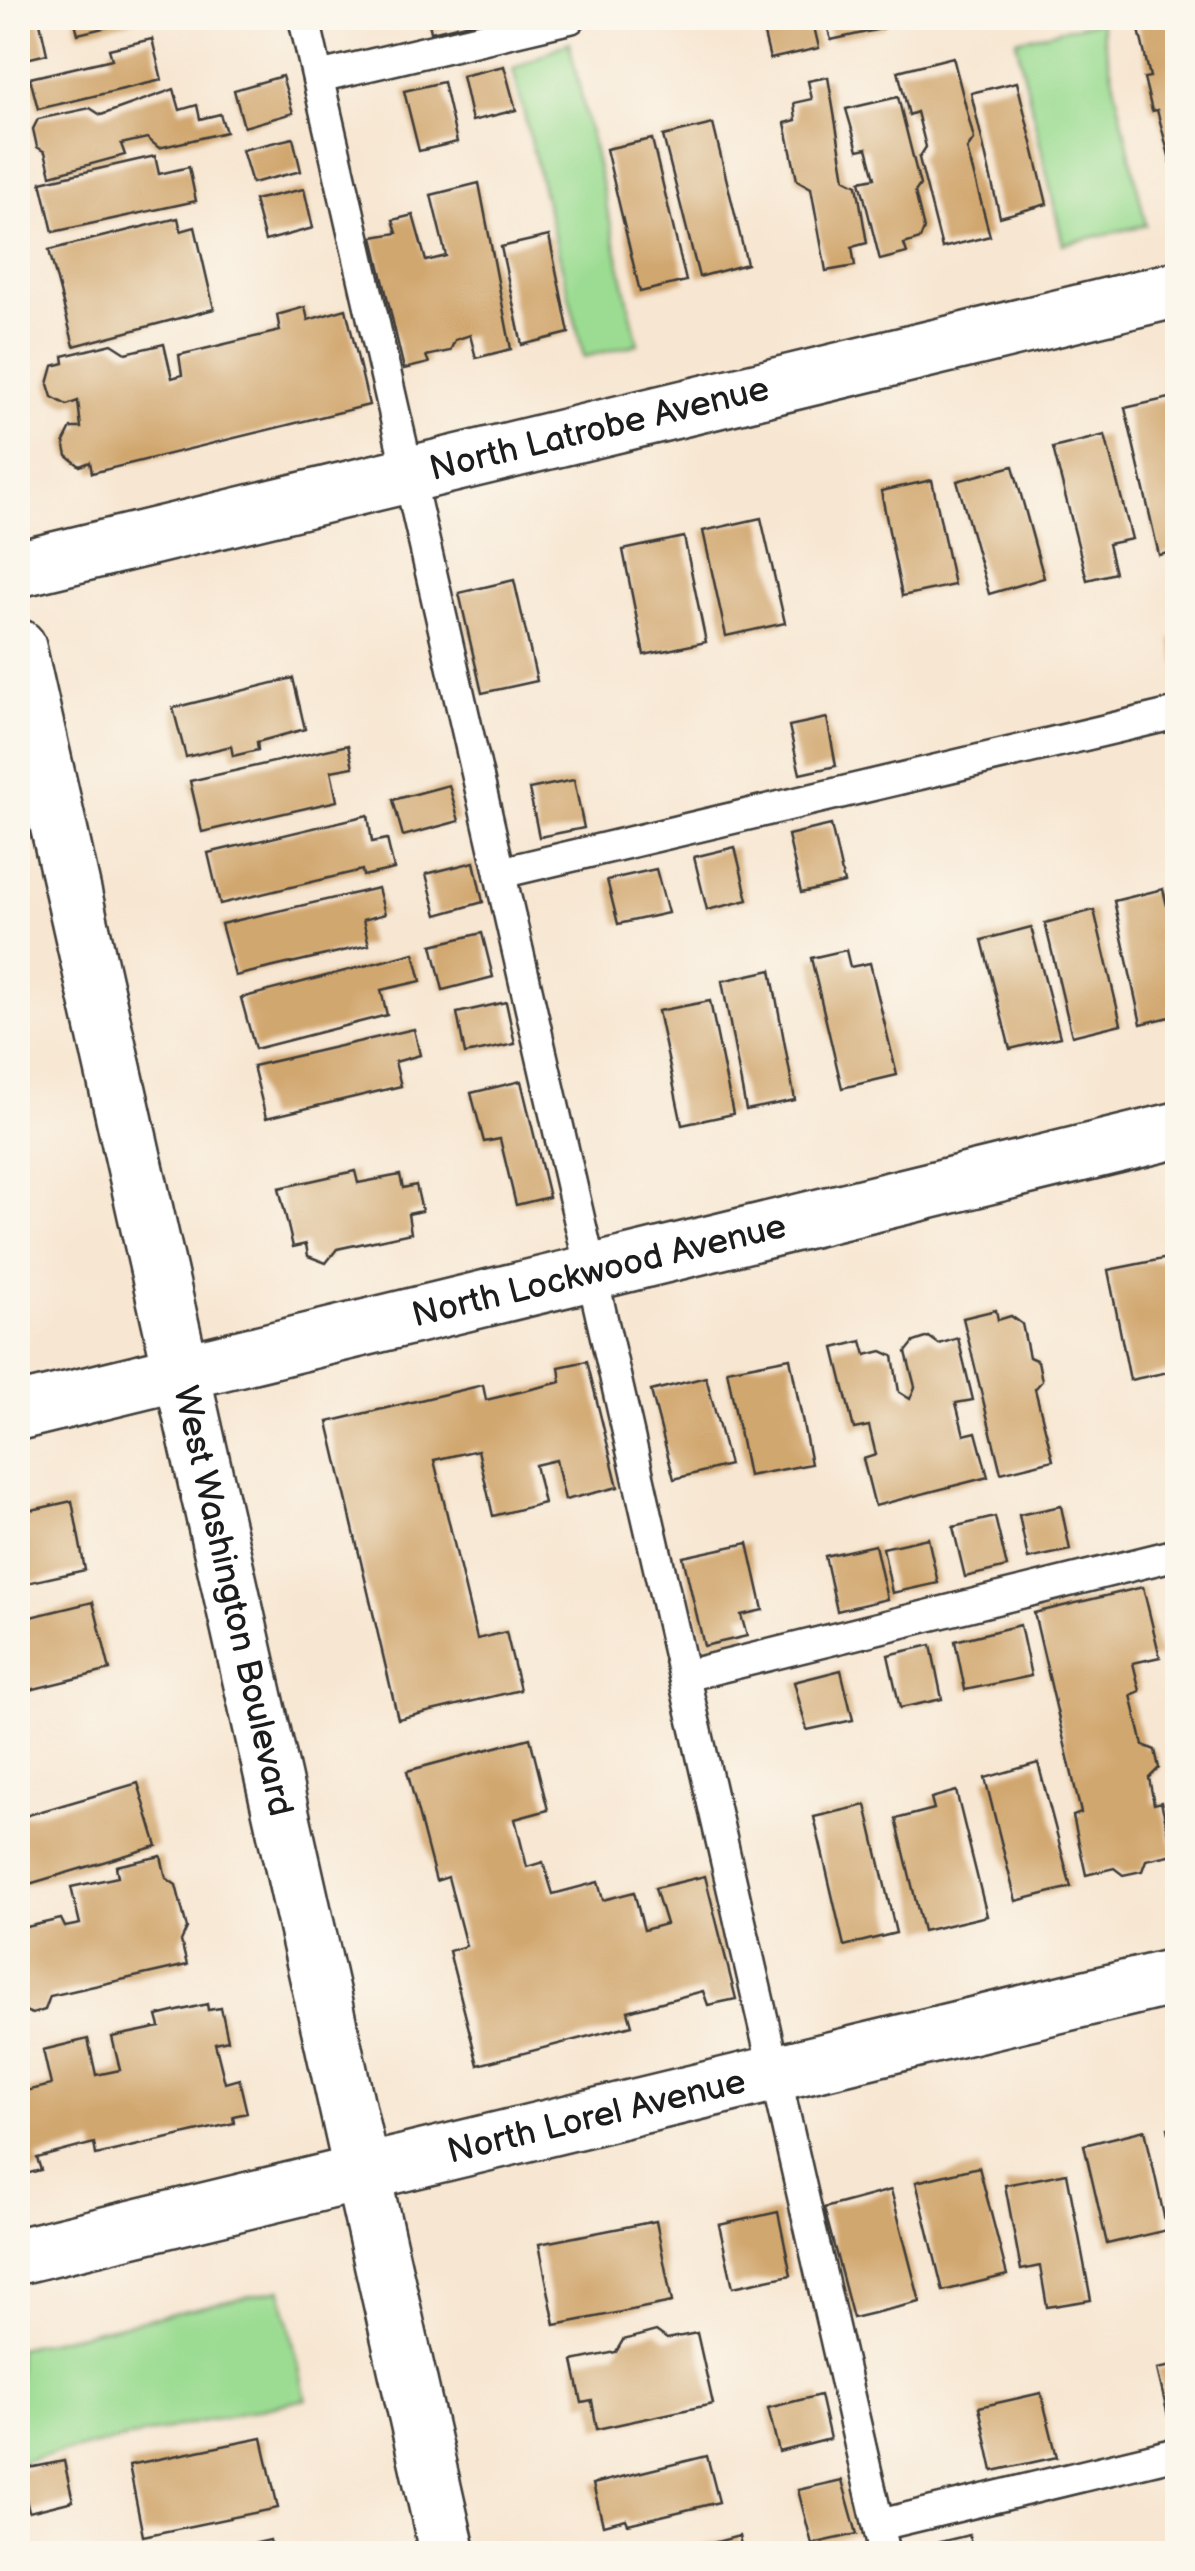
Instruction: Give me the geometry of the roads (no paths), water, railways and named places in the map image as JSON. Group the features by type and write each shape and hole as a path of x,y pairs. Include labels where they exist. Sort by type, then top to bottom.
{"street":[{"name":"North Latrobe Avenue","path":"18,569 1178,288"},
{"name":"West Washington Boulevard","path":"18,647 448,2554"},
{"name":"North Lockwood Avenue","path":"18,1412 1178,1130"},
{"name":"North Lorel Avenue","path":"18,2256 1178,1976"}],"lane":[{"path":"304,18 882,2539 1178,2453"},
{"path":"318,77 570,18"},
{"path":"500,873 1178,713"},
{"path":"684,1676 1178,1554"}]}
